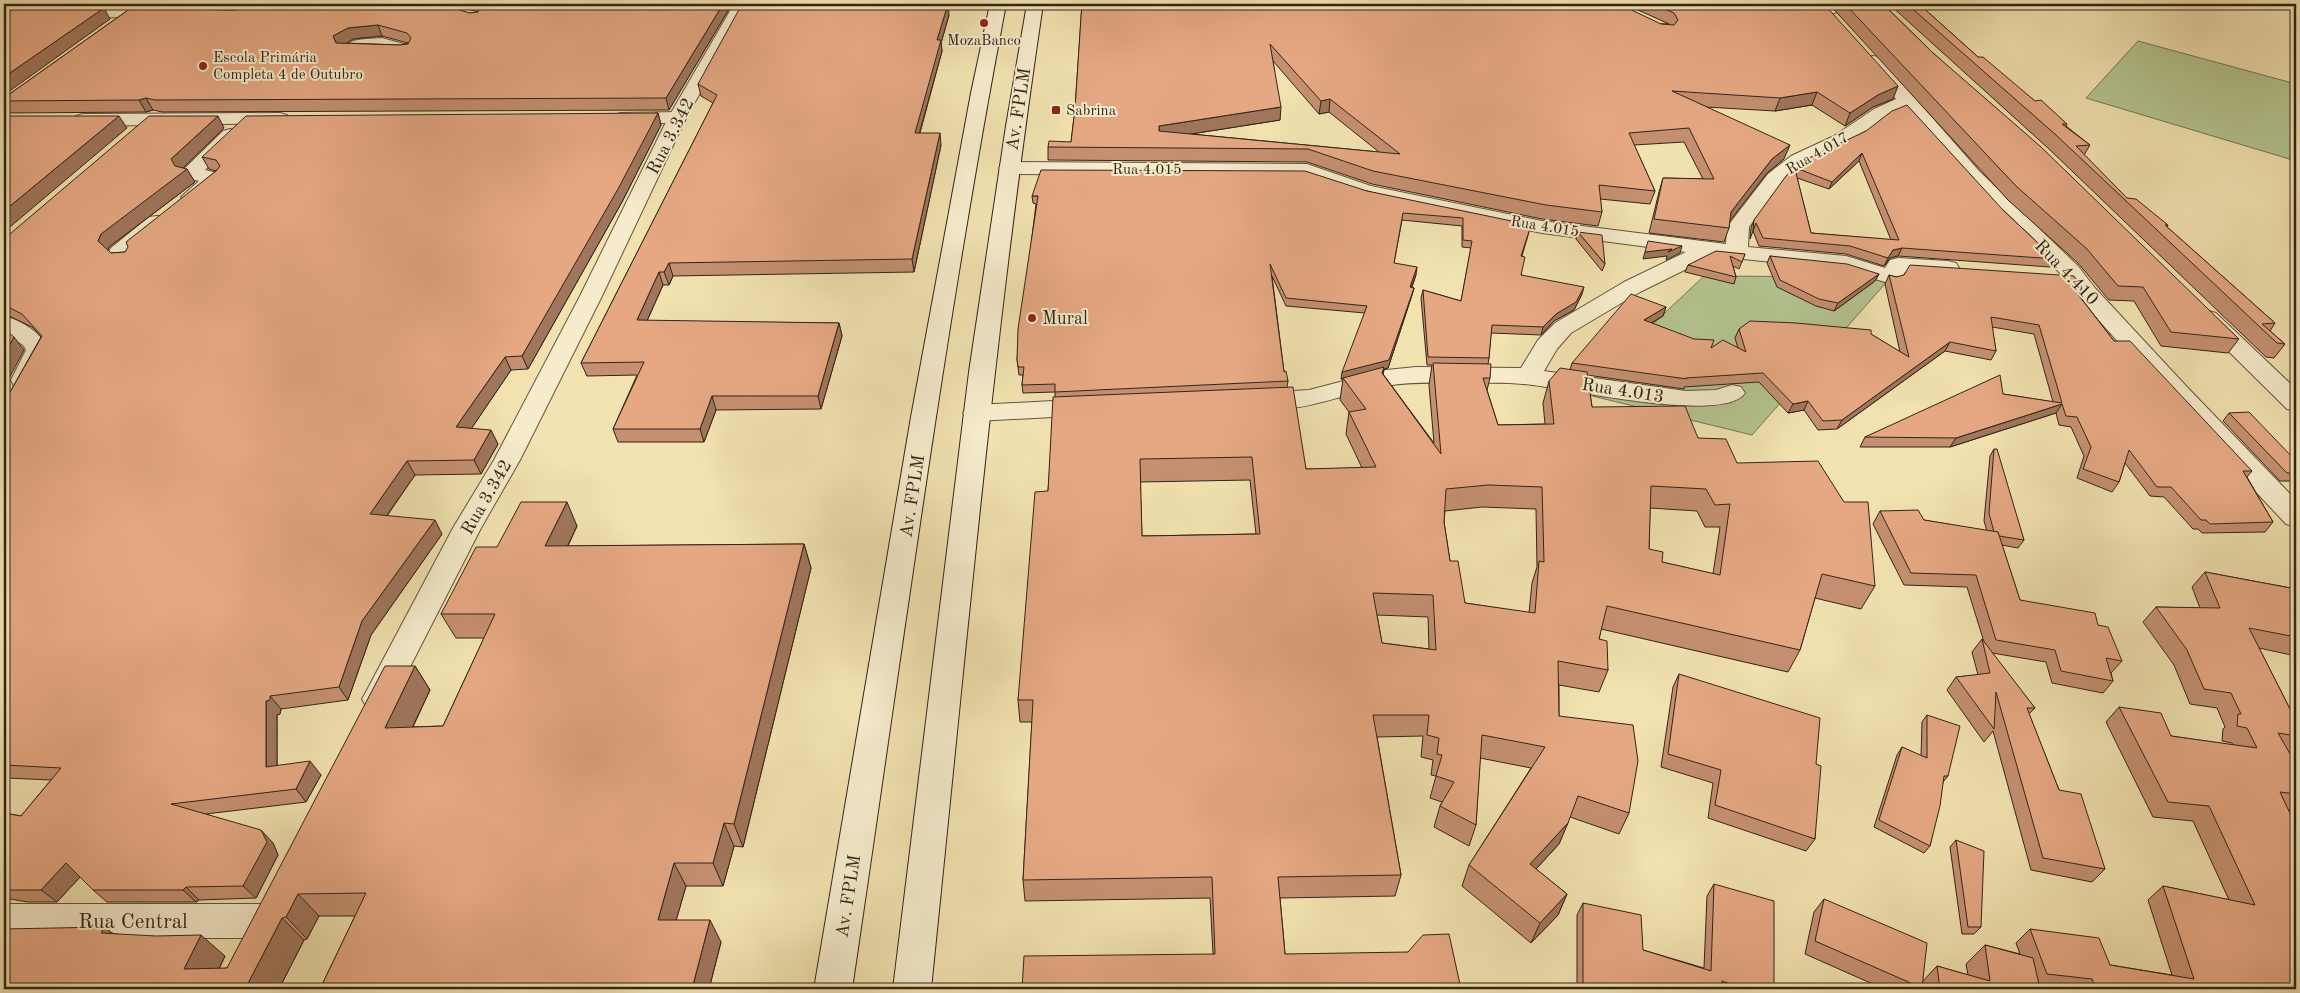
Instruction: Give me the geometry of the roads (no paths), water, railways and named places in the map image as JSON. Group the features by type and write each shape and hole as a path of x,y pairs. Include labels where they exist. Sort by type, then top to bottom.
{"street":[{"name":"Rua 3.342","path":"364,725 467,528 512,452 591,296 677,118 742,4"},
{"name":"Av. FPLM","path":"833,989 924,417 980,93 998,4"},
{"name":"Av. FPLM","path":"912,989 976,413 1010,168 1015,117 1035,4"},
{"path":"1821,6 1846,4"},
{"path":"1821,6 1840,26"},
{"path":"111,29 139,8"},
{"path":"4,13 139,8 177,12"},
{"name":"Rua 4.410","path":"1859,45 1962,166 2001,206 2077,277 2087,293 2178,393 2296,517"},
{"name":"Rua 4.017","path":"1737,252 1738,227 1775,178 1798,160 1841,140 1881,113 1908,101"},
{"path":"133,136 154,118"},
{"path":"66,120 154,118 295,120"},
{"path":"604,119 677,118"},
{"path":"124,260 120,253 132,242 215,178 190,173 248,119"},
{"name":"Rua 4.015","path":"1010,168 1307,170 1366,190 1542,227 1737,252 1846,263 1891,277 1898,265 1970,270"},
{"path":"1528,377 1547,345 1563,328 1632,287 1712,248"},
{"path":"2048,275 2077,277"},
{"path":"2193,304 2296,403"},
{"path":"4,323 34,341 38,350 32,366 12,398"},
{"name":"Rua 4.013","path":"1240,401 1310,398 1386,378 1416,375 1528,377 1686,399 1718,398 1732,393"},
{"path":"976,413 1113,405"},
{"name":"Rua Central","path":"4,921 263,921"}],"place":[{"name":"MozaBanco","path":"984,23"},
{"name":"Escola Primária Completa 4 de Outubro","path":"203,66"},
{"name":"Sabrina","path":"1056,110"},
{"name":"Mural","path":"1032,318"}]}
